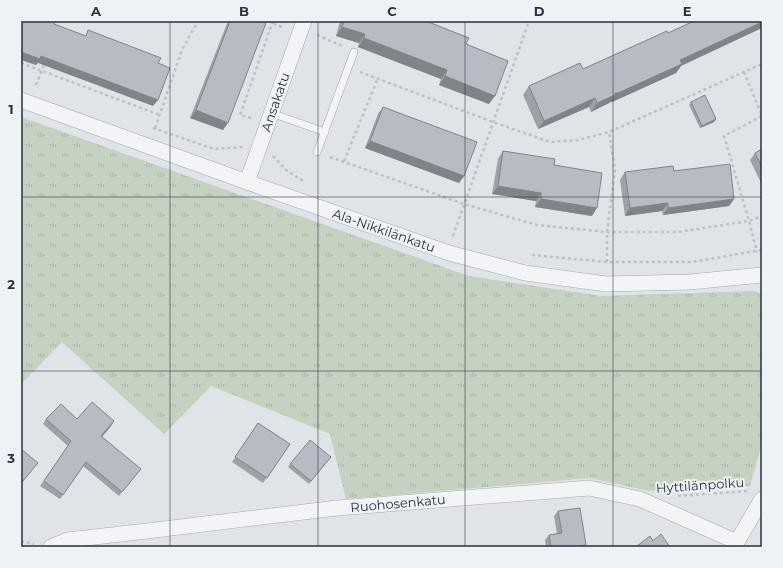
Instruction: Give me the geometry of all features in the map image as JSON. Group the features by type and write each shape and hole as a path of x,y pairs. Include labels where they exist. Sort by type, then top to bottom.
{"street":[{"name":"Ansakatu","path":"246,182 304,21"},
{"name":"Ala-Nikkilänkatu","path":"21,100 246,182 449,253 525,273 606,284 690,282 762,275"},
{"name":"Ruohosenkatu","path":"51,547 68,540 337,508 589,488 640,499 735,545"},
{"path":"735,545 758,495"}],"lane":[{"path":"317,152 354,52"},
{"path":"270,118 325,132"}],"path":[{"path":"56,35 61,21"},
{"path":"155,128 182,50 198,21"},
{"path":"270,118 240,115 273,21"},
{"path":"460,238 453,236 529,21"},
{"path":"31,84 36,85 48,56"},
{"path":"21,63 160,115"},
{"path":"348,67 550,142 578,140 609,132 762,64"},
{"path":"744,72 762,116 724,136 757,252"},
{"path":"344,161 378,78"},
{"path":"148,126 214,149 247,147 270,153 284,168 300,180 307,183"},
{"path":"606,262 607,232 615,170 609,132"},
{"path":"317,152 464,204 536,225 607,232 678,232 749,221 762,216"},
{"path":"527,254 606,262 692,262 762,250"},
{"name":"Hyttilänpolku","path":"670,497 758,495"}],"green space":[{"path":"21,117 469,276 601,296 754,291 762,294 762,443 750,486 649,491 590,478 346,499 330,434 211,386 164,434 62,342 21,384"}],"building":[{"path":"21,21 55,21 54,24 86,36 88,30 161,58 158,63 170,68 158,100 41,56 40,59 21,52"},
{"path":"230,21 260,21 266,23 228,123 196,110"},
{"path":"344,21 426,21 469,38 466,44 508,61 495,96 445,76 447,70 364,38 365,34 342,27"},
{"path":"694,21 762,22 680,60 682,64 615,93 615,95 597,103 595,98 544,121 529,86 580,63 583,69 667,31 668,33"},
{"path":"705,95 716,119 702,126 691,102"},
{"path":"383,107 477,142 464,176 370,141"},
{"path":"762,149 762,167 755,153"},
{"path":"503,151 555,159 554,165 602,173 597,208 541,199 541,193 498,186"},
{"path":"730,164 734,199 668,208 668,203 630,208 625,172 673,166 674,171"},
{"path":"92,402 114,421 101,436 141,469 122,492 86,462 63,495 44,481 71,441 46,419 61,404 77,419"},
{"path":"258,423 290,444 267,478 235,457"},
{"path":"310,440 331,457 311,481 290,464"},
{"path":"21,449 38,463 21,483"},
{"path":"580,508 586,545 551,547 549,535 562,533 558,511"},
{"path":"661,534 670,547 637,547 650,536 653,541"}]}
